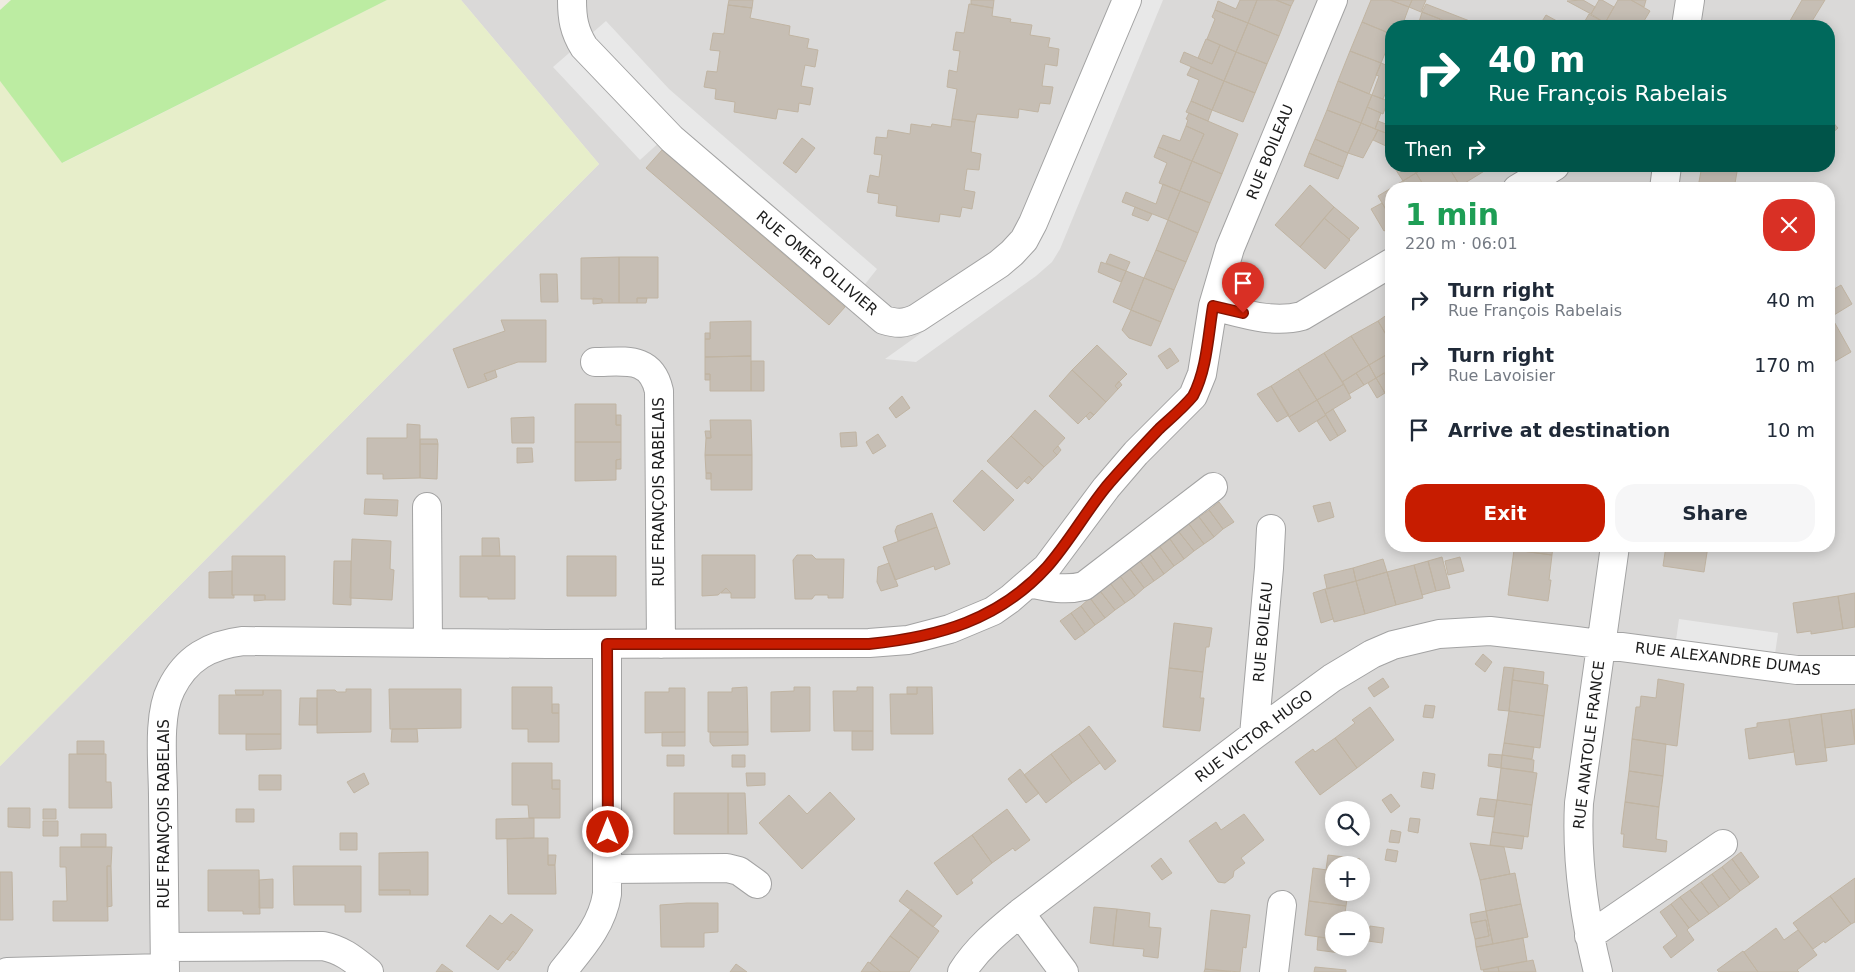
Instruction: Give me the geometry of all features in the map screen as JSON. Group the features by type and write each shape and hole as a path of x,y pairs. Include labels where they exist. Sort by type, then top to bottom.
{"street":[{"name":"RUE OMER OLLIVIER","path":"572,0 572,15 576,34 584,47 650,118 672,139 884,320 895,324 907,323 999,264 1024,240 1037,214 1127,0"},
{"name":"RUE BOILEAU","path":"1213,306 1230,248 1333,0"},
{"path":"1687,20 1690,0"},
{"path":"1529,182 1545,172"},
{"path":"1213,306 1273,320 1295,318 1302,316 1385,267"},
{"name":"RUE FRANÇOIS RABELAIS","path":"165,962 164,708 170,690 179,675 191,662 206,651 218,645 243,641 869,644 908,640 950,629 972,621 993,610 1047,567 1096,499 1136,453 1193,396 1204,364 1213,306"},
{"name":"RUE FRANÇOIS RABELAIS","path":"595,362 633,362 645,365 656,380 659,391 661,644"},
{"path":"1029,583 1059,589 1073,589 1084,586 1212,487"},
{"path":"427,507 428,643"},
{"name":"RUE BOILEAU","path":"1254,735 1271,529"},
{"name":"RUE ANATOLE FRANCE","path":"1598,972 1589,936 1581,883 1578,830 1579,803 1614,552"},
{"name":"RUE VICTOR HUGO","path":"962,972 987,940 1020,913 1254,735 1353,664 1379,651 1417,639 1463,632 1490,631 1602,644"},
{"path":"562,972 601,918 607,894 607,644"},
{"name":"RUE ALEXANDRE DUMAS","path":"1602,644 1797,670 1855,670"},
{"path":"1589,936 1723,844"},
{"path":"608,869 726,868 739,871 757,884"},
{"path":"1274,972 1282,905"},
{"path":"1020,913 1064,972"},
{"path":"7,972 165,962 323,946 336,949 348,955 369,972"}],"shaded area":[{"path":"461,0 1855,0 1855,972 0,972 0,766 599,164"},
{"path":"1137,0 1163,0 1060,249 1052,262 1036,276 916,362 885,359 1005,273 1040,241"},
{"path":"606,21 669,89 877,269 862,288 675,128 640,160 553,67"},
{"path":"1679,619 1778,633 1775,654 1676,640"}],"green space":[{"path":"11,0 387,0 62,163 0,81 0,10"},
{"path":"387,0 461,0 599,164 0,766 0,81 63,163"}],"building":[{"path":"729,0 753,0 752,8 728,5"},
{"path":"971,0 994,0 993,8 971,4"},
{"path":"1240,0 1257,0 1248,23 1215,10 1218,1 1236,9"},
{"path":"1257,0 1276,0 1291,6 1279,36 1248,23"},
{"path":"1276,0 1294,0 1291,6"},
{"path":"1371,0 1390,0 1409,7 1404,20 1385,20 1385,32 1362,22"},
{"path":"1390,0 1412,0 1409,7"},
{"path":"1412,0 1426,0 1421,12 1409,7"},
{"path":"1583,0 1595,7 1591,14 1567,1"},
{"path":"1599,0 1614,7 1607,20 1600,20 1591,14"},
{"path":"1618,0 1631,0 1650,11 1645,20 1607,20"},
{"path":"1631,0 1646,0 1644,7"},
{"path":"1802,0 1825,0 1813,20 1790,20"},
{"path":"969,4 993,8 992,16 1011,19 1010,22 1032,25 1030,35 1050,38 1048,47 1059,49 1057,66 1045,64 1042,86 1053,87 1050,104 1040,103 1038,112 1019,109 1018,118 977,114 975,122 952,119 957,89 947,87 949,70 957,72 960,51 953,50 956,32 964,33"},
{"path":"1426,4 1467,20 1443,20 1422,12"},
{"path":"728,5 752,8 750,18 790,26 789,35 809,39 807,48 818,50 815,67 805,65 801,86 813,88 810,105 799,103 798,112 778,109 776,119 734,112 735,102 715,99 716,89 704,87 707,71 717,72 720,51 710,50 713,33 724,34"},
{"path":"1215,10 1248,23 1236,52 1207,39 1215,19 1212,17"},
{"path":"1422,12 1440,19 1440,20 1420,20"},
{"path":"1589,14 1600,20 1586,20"},
{"path":"1546,15 1555,20 1543,20"},
{"path":"1362,22 1385,32 1385,53 1381,63 1350,51"},
{"path":"1248,23 1279,36 1267,64 1236,52"},
{"path":"1206,39 1220,45 1212,64 1198,58"},
{"path":"1220,45 1236,52 1224,81 1180,62 1184,52 1212,64"},
{"path":"1350,51 1381,63 1369,94 1338,81"},
{"path":"1236,52 1267,64 1255,93 1224,81"},
{"path":"1381,63 1385,65 1385,94 1383,99 1372,95 1379,76 1376,75"},
{"path":"1191,67 1224,81 1212,110 1191,101 1199,80 1187,75"},
{"path":"1224,81 1255,93 1243,122 1212,110"},
{"path":"1338,81 1372,95 1361,123 1327,110"},
{"path":"1372,95 1385,100 1383,114 1367,107"},
{"path":"1191,101 1212,110 1208,121 1186,112"},
{"path":"1367,107 1381,113 1375,129 1361,123"},
{"path":"1327,110 1361,123 1348,153 1315,139"},
{"path":"1189,113 1238,134 1222,174 1192,161 1204,134 1186,126 1188,120 1186,119"},
{"path":"952,119 975,122 971,152 981,154 979,170 967,169 964,190 975,192 972,209 962,207 960,217 940,214 939,222 896,216 897,206 878,203 879,194 867,192 870,175 879,177 882,155 874,154 876,137 887,138 888,130 910,134 911,124 931,127 932,124 951,127"},
{"path":"1378,121 1385,124 1385,133 1375,129"},
{"path":"1361,123 1378,130 1363,158 1348,153"},
{"path":"1186,126 1204,134 1192,161 1158,147 1163,135 1180,141"},
{"path":"1378,130 1385,133 1385,146 1373,140"},
{"path":"802,138 815,148 796,173 783,163"},
{"path":"1315,139 1348,153 1343,167 1309,153"},
{"path":"1158,147 1192,161 1180,191 1159,183 1167,163 1154,157"},
{"path":"662,150 845,307 829,325 646,168"},
{"path":"1309,153 1343,167 1338,179 1304,166"},
{"path":"1192,161 1222,174 1210,203 1180,191"},
{"path":"1397,172 1415,172 1416,173 1403,181"},
{"path":"1452,172 1458,182 1422,182 1416,173"},
{"path":"1452,172 1483,172 1466,182 1458,182"},
{"path":"1701,172 1737,172 1735,182 1699,182"},
{"path":"1416,173 1422,182 1401,182"},
{"path":"1163,184 1180,191 1168,220 1122,202 1126,192 1156,204"},
{"path":"1310,185 1334,207 1300,247 1275,225"},
{"path":"1180,191 1210,203 1198,233 1168,220"},
{"path":"1385,192 1385,208 1378,196"},
{"path":"1382,203 1385,208 1385,230 1384,231 1371,209"},
{"path":"1135,207 1152,214 1148,221 1132,215"},
{"path":"1334,207 1359,228 1349,239 1324,218"},
{"path":"1324,218 1350,240 1325,269 1300,247"},
{"path":"1168,220 1198,233 1186,262 1156,250"},
{"path":"1156,250 1186,262 1174,290 1144,278"},
{"path":"1110,254 1130,262 1126,271 1106,263"},
{"path":"619,257 658,257 658,298 637,298 637,303 619,303"},
{"path":"619,257 619,303 602,303 602,299 581,299 581,258"},
{"path":"1101,262 1126,271 1121,282 1098,272"},
{"path":"1126,271 1144,278 1131,310 1113,302"},
{"path":"540,274 557,274 558,302 541,302"},
{"path":"1144,278 1174,290 1161,322 1131,310"},
{"path":"1841,285 1852,304 1835,314 1835,288"},
{"path":"593,298 602,299 602,303 593,304"},
{"path":"637,298 647,298 646,303 637,303"},
{"path":"1131,310 1161,322 1151,346 1129,338 1122,330"},
{"path":"1385,316 1385,333 1378,321"},
{"path":"501,320 546,320 546,362 518,362 484,374 487,381 468,388 453,349 505,331"},
{"path":"751,321 751,356 705,357 705,339 710,339 710,322"},
{"path":"1378,321 1385,333 1385,356 1369,365 1351,336"},
{"path":"1835,323 1851,352 1835,361"},
{"path":"705,333 710,333 710,339 705,339"},
{"path":"1351,336 1369,365 1342,382 1324,353"},
{"path":"1097,345 1127,374 1115,386 1118,389 1106,402 1072,370"},
{"path":"1170,348 1179,361 1167,369 1158,356"},
{"path":"1324,353 1344,384 1317,400 1298,369"},
{"path":"751,356 751,391 710,391 710,374 705,374 705,357"},
{"path":"1385,356 1385,373 1376,378 1369,365"},
{"path":"751,361 764,361 764,391 751,391"},
{"path":"1369,365 1376,378 1364,385 1356,373"},
{"path":"1298,369 1317,400 1289,417 1271,386"},
{"path":"495,370 497,377 487,381 484,374"},
{"path":"1072,370 1106,402 1094,415 1090,412 1078,424 1049,396"},
{"path":"1356,373 1364,385 1349,394 1342,382"},
{"path":"1384,373 1385,393 1376,378"},
{"path":"705,374 710,374 710,380 705,380"},
{"path":"1376,378 1385,393 1377,398 1368,383"},
{"path":"1119,381 1122,385 1118,389 1115,386"},
{"path":"1344,384 1351,398 1325,414 1317,400"},
{"path":"1271,386 1289,415 1277,422 1257,394"},
{"path":"902,396 910,408 896,418 889,408"},
{"path":"1317,400 1326,415 1299,432 1289,417"},
{"path":"575,404 616,404 616,425 621,425 621,442 575,442"},
{"path":"1333,409 1346,431 1338,436 1325,414"},
{"path":"1035,410 1065,438 1053,451 1057,455 1044,467 1011,436"},
{"path":"1090,412 1094,415 1089,420 1086,416"},
{"path":"616,415 621,415 621,425 616,425"},
{"path":"1326,415 1338,436 1330,441 1317,421"},
{"path":"534,417 534,443 512,443 511,418"},
{"path":"710,420 751,420 752,455 705,455 706,438 711,438"},
{"path":"407,424 420,425 420,478 383,479 383,474 367,474 367,438 407,438"},
{"path":"705,431 710,431 711,438 706,438"},
{"path":"856,432 857,446 841,447 840,433"},
{"path":"878,434 886,446 873,454 866,442"},
{"path":"1011,436 1044,467 1032,480 1029,476 1017,489 987,461"},
{"path":"420,439 437,439 438,444 420,444"},
{"path":"575,442 621,442 621,459 616,460 616,480 575,481"},
{"path":"420,444 438,444 437,479 420,478"},
{"path":"1058,446 1061,450 1057,455 1053,451"},
{"path":"517,448 532,448 533,462 517,463"},
{"path":"705,455 752,455 752,490 711,490 711,473 706,473"},
{"path":"621,459 621,469 616,469 616,460"},
{"path":"982,470 1014,500 984,531 953,501"},
{"path":"706,473 711,473 711,479 706,479"},
{"path":"1029,476 1032,480 1028,484 1024,481"},
{"path":"365,499 398,500 397,516 364,514"},
{"path":"1219,502 1234,522 1223,529 1209,510"},
{"path":"1330,502 1334,517 1318,522 1313,506"},
{"path":"1209,510 1223,529 1214,537 1199,517"},
{"path":"932,513 937,527 898,541 895,531 897,526"},
{"path":"1199,517 1214,537 1204,544 1189,524"},
{"path":"1189,524 1204,544 1194,551 1179,532"},
{"path":"937,527 950,564 935,570 934,566 895,580 883,547"},
{"path":"1179,532 1194,551 1184,559 1170,539"},
{"path":"482,538 499,538 500,556 482,556"},
{"path":"352,539 391,541 390,569 394,570 392,600 350,598"},
{"path":"1170,539 1184,559 1174,566 1160,547"},
{"path":"1160,547 1174,566 1164,574 1150,554"},
{"path":"1514,552 1552,555 1548,601 1508,595"},
{"path":"1529,552 1552,552 1552,555"},
{"path":"1665,552 1707,552 1704,572 1663,566"},
{"path":"1150,554 1164,574 1154,581 1140,561"},
{"path":"702,555 755,555 755,598 731,598 731,593 726,588 718,595 702,596"},
{"path":"797,555 812,555 816,559 844,559 843,598 828,598 828,595 815,595 812,599 795,599 793,560"},
{"path":"232,556 285,556 285,600 265,600 265,595 232,595"},
{"path":"460,556 515,556 515,599 460,597"},
{"path":"567,556 616,556 616,596 567,596"},
{"path":"1442,557 1450,588 1436,591 1428,561"},
{"path":"1460,557 1464,571 1448,575 1445,561"},
{"path":"1383,559 1387,572 1356,581 1353,568"},
{"path":"334,561 351,561 351,605 333,604"},
{"path":"1140,561 1154,581 1144,588 1130,569"},
{"path":"1428,561 1436,591 1422,595 1414,565"},
{"path":"889,563 898,586 881,591 877,582 878,567"},
{"path":"1414,565 1423,598 1396,605 1387,572"},
{"path":"1353,568 1356,581 1327,589 1324,575"},
{"path":"1130,569 1144,588 1135,596 1120,576"},
{"path":"232,571 232,595 234,595 234,598 209,598 209,572"},
{"path":"1387,572 1396,605 1365,614 1356,581"},
{"path":"1120,576 1135,596 1125,603 1110,583"},
{"path":"1356,581 1365,614 1334,622 1325,589"},
{"path":"1110,583 1125,603 1115,610 1100,591"},
{"path":"726,588 731,593 721,593"},
{"path":"1325,589 1333,619 1321,623 1313,593"},
{"path":"1100,591 1115,610 1105,618 1090,598"},
{"path":"1855,593 1855,627 1843,629 1838,596"},
{"path":"254,595 265,595 265,600 254,601"},
{"path":"1838,596 1843,629 1811,634 1811,631 1797,633 1793,603"},
{"path":"1090,598 1105,618 1095,625 1081,606"},
{"path":"1081,606 1095,625 1085,633 1071,613"},
{"path":"1071,613 1085,633 1075,640 1060,621"},
{"path":"1174,623 1212,628 1209,647 1206,647 1203,672 1169,668"},
{"path":"1483,654 1492,662 1485,672 1475,664"},
{"path":"1504,667 1514,668 1509,711 1498,710"},
{"path":"1169,668 1203,672 1200,698 1204,698 1200,731 1163,727"},
{"path":"1514,668 1544,672 1543,684 1512,680"},
{"path":"1383,678 1389,687 1374,697 1368,688"},
{"path":"1658,679 1684,684 1677,746 1632,739 1636,707 1640,707 1641,696 1656,698"},
{"path":"1512,680 1548,685 1544,716 1509,711"},
{"path":"512,687 552,687 552,713 559,713 559,742 528,742 528,729 512,729"},
{"path":"747,687 748,732 708,732 708,692 732,692 732,688"},
{"path":"794,687 810,687 810,731 771,732 771,692 794,691"},
{"path":"857,687 873,687 873,731 834,731 833,691 857,691"},
{"path":"907,687 917,687 917,694 907,694"},
{"path":"917,687 932,687 933,734 891,734 890,694 917,694"},
{"path":"669,688 685,688 685,732 645,733 645,692 669,692"},
{"path":"346,689 371,689 371,732 317,733 317,690 346,692"},
{"path":"389,689 461,689 461,728 390,729"},
{"path":"235,690 263,690 263,695 236,695"},
{"path":"263,690 281,690 281,734 219,734 219,695 263,695"},
{"path":"300,698 317,698 317,725 299,725"},
{"path":"552,704 559,704 559,713 552,713"},
{"path":"1425,705 1435,706 1433,718 1423,717"},
{"path":"1370,707 1394,740 1357,768 1335,738 1355,723 1352,720"},
{"path":"1855,709 1855,740 1851,710"},
{"path":"1851,710 1855,744 1825,748 1821,714"},
{"path":"1509,711 1544,716 1540,748 1504,743"},
{"path":"1821,714 1827,761 1796,765 1789,719"},
{"path":"1789,719 1794,752 1749,759 1745,729 1757,727 1757,723"},
{"path":"1089,726 1116,761 1105,770 1079,734"},
{"path":"392,729 417,729 418,742 391,742"},
{"path":"852,731 873,731 873,750 852,750"},
{"path":"662,732 685,732 685,746 662,746"},
{"path":"710,732 748,732 748,745 713,746 710,742"},
{"path":"246,734 281,734 281,749 246,750"},
{"path":"1079,734 1100,763 1072,783 1051,754"},
{"path":"1335,738 1357,768 1320,795 1295,762 1313,749 1315,752"},
{"path":"1632,739 1666,744 1663,776 1629,771"},
{"path":"77,741 104,741 104,754 77,754"},
{"path":"1504,743 1534,747 1532,759 1502,755"},
{"path":"69,754 106,754 106,782 111,782 112,808 69,808"},
{"path":"1051,754 1072,783 1046,803 1024,775"},
{"path":"1489,754 1502,755 1501,768 1488,766"},
{"path":"667,755 684,755 684,766 667,766"},
{"path":"732,755 745,755 745,767 732,767"},
{"path":"1502,755 1534,760 1533,772 1501,768"},
{"path":"512,763 552,763 552,789 560,789 560,818 529,818 528,805 512,805"},
{"path":"1501,768 1537,773 1532,805 1497,800"},
{"path":"1020,769 1039,793 1026,803 1008,779"},
{"path":"1629,771 1663,776 1659,807 1625,802"},
{"path":"1423,772 1435,774 1433,789 1421,787"},
{"path":"364,773 369,784 354,793 347,782"},
{"path":"746,773 765,773 765,785 747,786"},
{"path":"259,775 281,775 281,790 259,790"},
{"path":"552,780 560,780 560,789 552,789"},
{"path":"830,792 855,819 802,869 759,823 789,795 807,814"},
{"path":"674,793 728,793 728,834 674,834"},
{"path":"728,793 745,793 747,834 728,834"},
{"path":"1391,794 1400,806 1391,813 1382,800"},
{"path":"1480,798 1497,800 1494,817 1477,815"},
{"path":"1497,800 1532,805 1528,837 1492,832"},
{"path":"1625,802 1659,807 1656,839 1667,841 1666,852 1623,847 1624,834 1621,834"},
{"path":"8,808 30,808 30,828 8,827"},
{"path":"43,809 56,809 56,819 43,819"},
{"path":"236,809 254,809 254,822 236,822"},
{"path":"1007,809 1030,840 1015,851 1013,848 992,863 972,835"},
{"path":"1244,814 1264,840 1241,858 1245,863 1234,871 1233,877 1225,883 1218,882 1189,841 1216,822 1221,830"},
{"path":"534,818 534,838 496,839 496,819"},
{"path":"1410,818 1420,819 1418,833 1408,831"},
{"path":"43,821 58,821 58,836 43,836"},
{"path":"1391,830 1401,832 1399,843 1389,842"},
{"path":"1492,832 1524,836 1522,849 1490,845"},
{"path":"340,833 357,833 357,850 340,850"},
{"path":"81,834 106,834 106,847 81,847"},
{"path":"972,835 992,863 971,880 973,883 957,895 934,863"},
{"path":"548,838 548,865 555,865 556,894 508,894 507,839"},
{"path":"1470,843 1504,847 1510,874 1480,880"},
{"path":"60,847 112,847 111,866 107,866 108,921 53,921 53,901 67,901 66,867 60,867"},
{"path":"1387,849 1398,851 1396,862 1385,860"},
{"path":"428,852 428,895 410,895 410,890 379,890 379,853"},
{"path":"1741,852 1759,877 1750,884 1732,859"},
{"path":"548,855 556,855 555,865 548,865"},
{"path":"1161,858 1172,873 1162,880 1151,866"},
{"path":"1732,859 1750,884 1740,891 1722,867"},
{"path":"107,866 111,866 112,906 107,907"},
{"path":"293,866 361,866 361,912 345,912 345,905 294,905"},
{"path":"1722,867 1740,891 1730,899 1712,874"},
{"path":"1313,868 1325,870 1325,901 1347,901 1346,906 1309,901"},
{"path":"208,870 259,870 260,914 243,914 243,911 208,911"},
{"path":"0,872 12,872 13,920 0,920"},
{"path":"1515,873 1521,904 1486,911 1480,880"},
{"path":"1712,874 1730,899 1719,907 1701,882"},
{"path":"1855,878 1855,922 1851,924 1830,896"},
{"path":"273,879 273,908 259,908 259,880"},
{"path":"1701,882 1719,907 1709,914 1690,890"},
{"path":"379,890 410,890 410,895 379,895"},
{"path":"907,890 942,916 933,927 899,901"},
{"path":"1690,890 1709,914 1699,921 1680,897"},
{"path":"1830,896 1851,924 1825,943 1824,941 1813,949 1793,923"},
{"path":"1680,897 1699,921 1689,928 1671,904"},
{"path":"1309,901 1346,906 1345,911 1325,911 1325,938 1305,935"},
{"path":"718,903 718,932 704,933 704,947 661,947 660,905"},
{"path":"1521,904 1528,937 1493,944 1486,911"},
{"path":"1671,904 1689,928 1687,930 1694,940 1671,958 1663,947 1677,936 1660,912"},
{"path":"1094,907 1117,909 1113,946 1090,943"},
{"path":"911,909 939,931 919,958 890,936"},
{"path":"1117,909 1150,913 1149,927 1161,928 1158,958 1143,956 1144,949 1113,946"},
{"path":"1211,910 1250,915 1246,948 1243,947 1240,972 1205,969"},
{"path":"1486,911 1493,944 1476,947 1475,939 1489,936 1486,920 1471,923 1470,914"},
{"path":"511,914 533,930 516,954 513,951 498,970 466,946 490,915 502,924"},
{"path":"1486,920 1489,936 1475,939 1471,923"},
{"path":"1370,926 1384,928 1382,943 1370,941"},
{"path":"1776,928 1784,940 1798,930 1817,955 1797,970 1799,972 1758,972 1744,952"},
{"path":"890,936 919,958 909,972 881,972 870,963"},
{"path":"1318,937 1325,938 1325,951 1317,950"},
{"path":"1523,938 1527,961 1481,970 1476,947"},
{"path":"513,951 516,954 510,961 507,959"},
{"path":"1743,951 1758,972 1719,972 1717,970"},
{"path":"1533,960 1536,972 1499,972 1498,967"},
{"path":"868,962 870,963 881,972 861,972"},
{"path":"442,964 453,972 436,972"},
{"path":"736,964 747,972 730,972"},
{"path":"1315,967 1346,970 1346,972 1314,972"},
{"path":"1498,967 1499,972 1484,972 1483,970"},
{"path":"1205,969 1231,972 1204,972"}],"route":[{"path":"608,832 607,644 869,644 908,640 972,621 1010,599 1047,567 1106,488 1136,453 1193,396 1202,374 1213,306 1243,313"}]}
